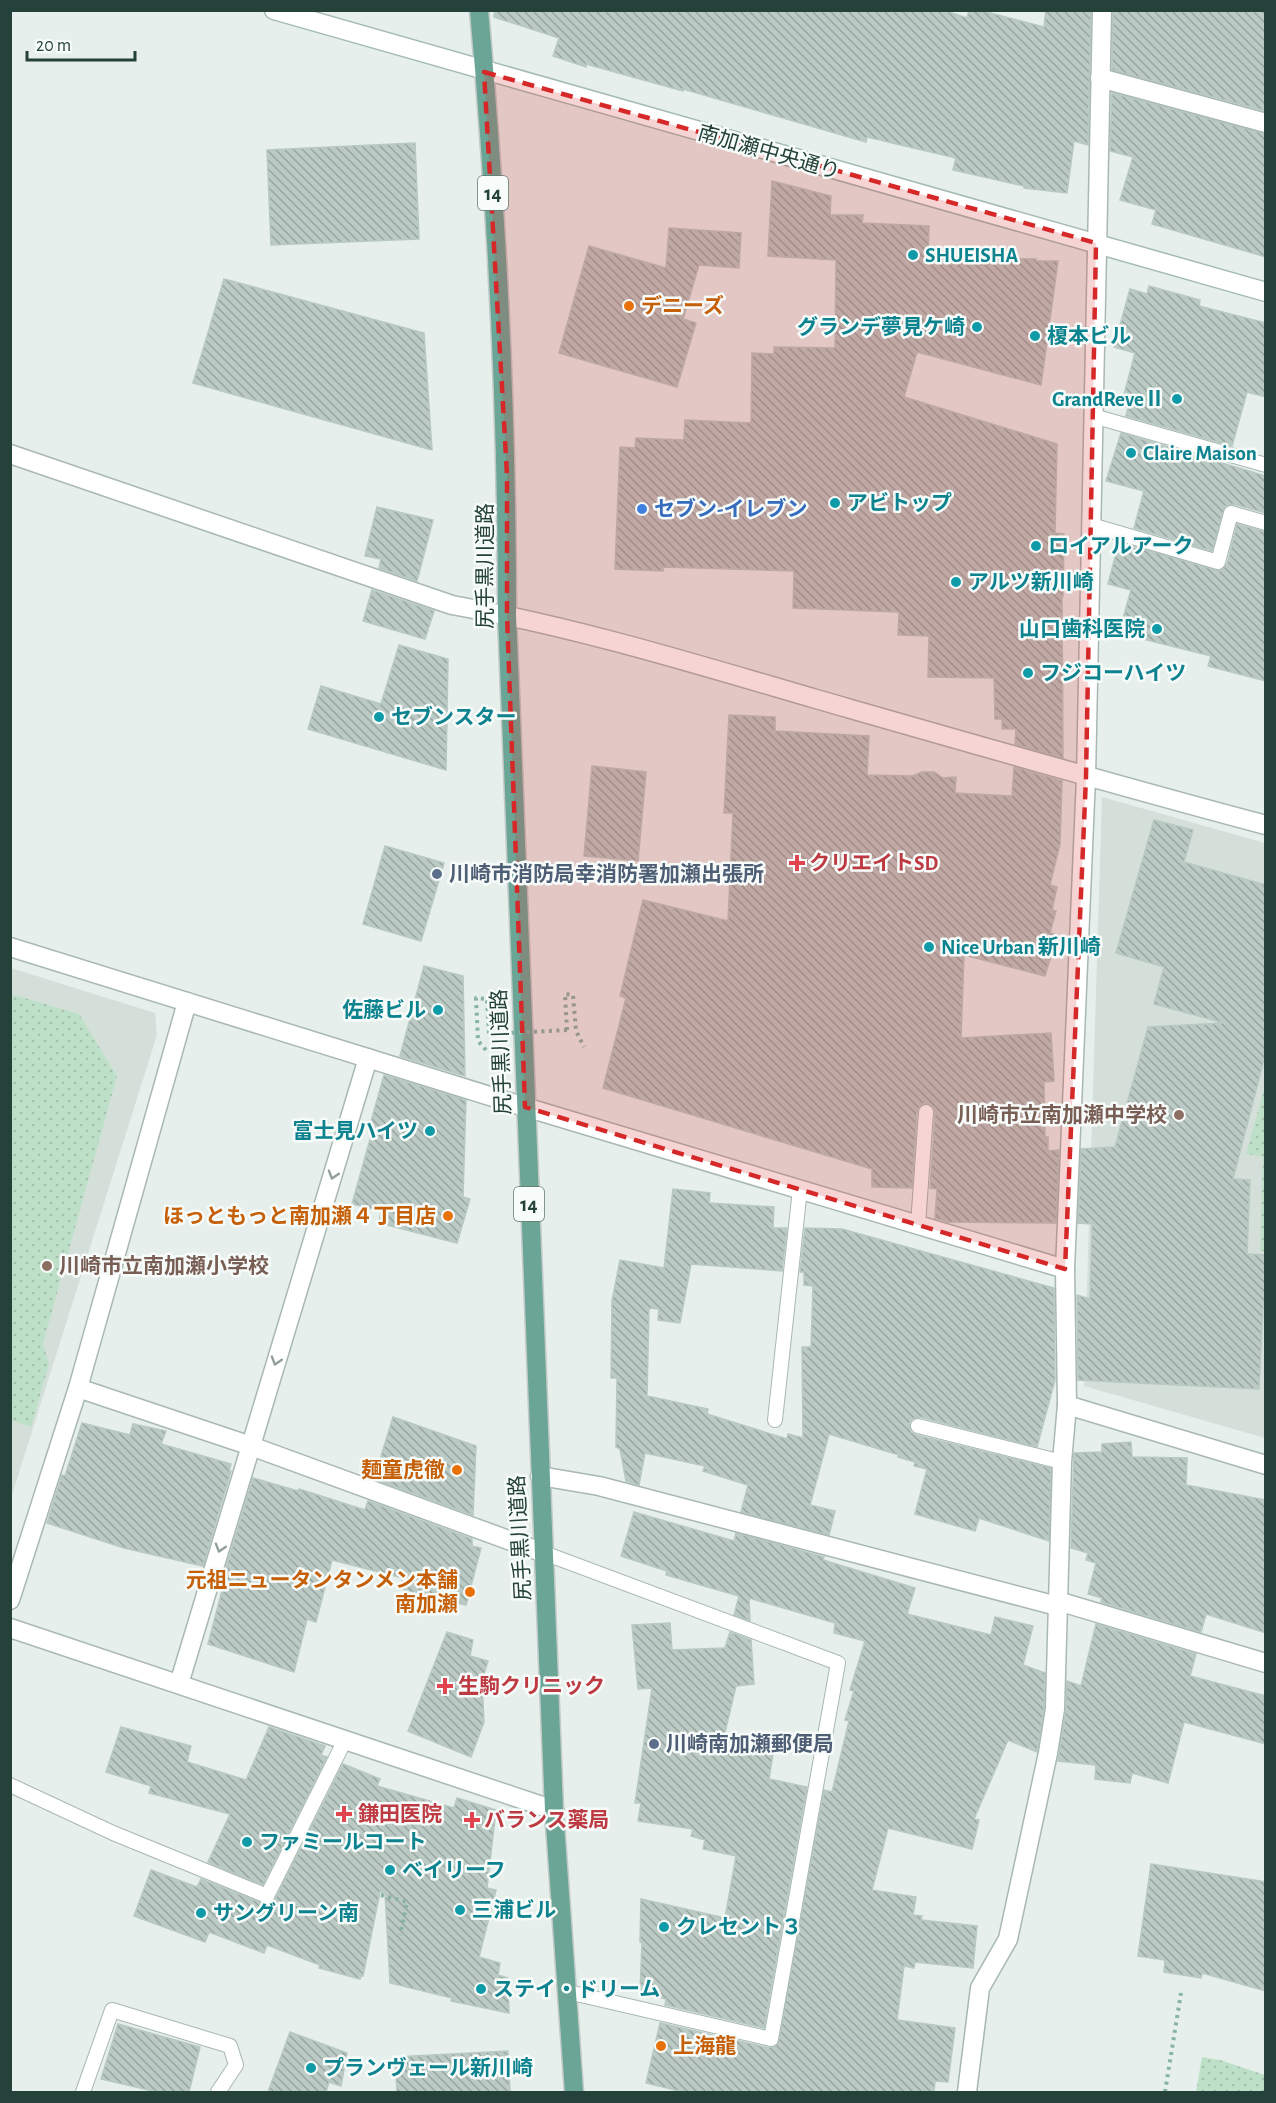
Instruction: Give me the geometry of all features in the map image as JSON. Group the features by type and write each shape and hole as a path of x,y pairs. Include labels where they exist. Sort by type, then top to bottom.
{"main road":[{"name":"尻手黒川道路","path":"479,10 490,127 507,464 507,615 540,1476 554,1810 574,2092"}],"street":[{"name":"南加瀬中央通り","path":"274,10 484,72 1266,292"},
{"path":"967,2092 980,1988 1008,1940 1048,1753 1055,1709 1062,1462 1067,1405 1065,1269 1086,777 1100,78 1098,12"},
{"path":"1100,78 1266,123"},
{"path":"10,454 453,605 507,615 662,654 1086,777 1266,825"},
{"path":"10,947 525,1107 1065,1269"},
{"path":"10,1600 78,1388 187,1002"},
{"path":"179,1684 368,1058"},
{"path":"78,1388 251,1446 544,1553"},
{"path":"1067,1405 1266,1465"},
{"path":"540,1476 598,1486 1057,1603 1266,1663"},
{"path":"10,1628 554,1810"}],"lane":[{"path":"1093,416 1266,465"},
{"path":"1091,525 1218,562 1231,513 1266,523"},
{"path":"918,1225 926,1112"},
{"path":"775,1420 800,1190"},
{"path":"918,1426 1062,1462"},
{"path":"544,1553 838,1663 771,2039 568,1992"},
{"path":"10,1785 113,1833 267,1896 345,1740"},
{"path":"83,2092 112,2010 230,2046 236,2065 218,2092"}],"path":[{"path":"486,1050 478,1041 476,998 487,999 489,1034 567,1030 565,994 573,995 576,1031 584,1047"},
{"path":"381,1895 407,1902 400,1935"},
{"path":"1165,2092 1181,1993"}],"highlighted area":[{"path":"484,72 1096,243 1086,777 1065,1269 525,1107 507,615 507,475"}],"shaded area":[{"name":"川崎市立南加瀬中学校","path":"1102,797 1265,843 1265,1438 1084,1386"},
{"name":"川崎市立南加瀬小学校","path":"11,968 155,1013 157,1035 11,1498"}],"green space":[{"name":"川崎市立南加瀬小学校","path":"11,994 79,1014 117,1076 43,1344 49,1364 31,1427 10,1420"},
{"path":"1265,1086 1266,1251 1260,1251 1263,1157 1246,1154"},
{"path":"1202,2057 1220,2060 1265,2075 1265,2092 1196,2092"}],"building":[{"path":"495,10 943,10 967,18 969,10 979,10 1044,27 1046,10 1091,10 1088,145 1074,141 1067,193 1024,188 1024,186 953,170 956,158 867,137 866,142 683,89 683,91 586,64 586,67 553,56 559,38 494,17"},
{"path":"1113,10 1266,10 1266,111 1112,70"},
{"path":"1112,93 1266,134 1266,257 1152,224 1156,210 1120,200 1133,157 1110,151"},
{"path":"415,143 419,239 271,245 267,150"},
{"path":"772,181 831,196 830,215 863,215 862,223 929,226 928,257 1058,261 1041,385 917,352 904,397 1057,444 1055,533 1064,534 1063,758 1015,744 1016,729 1002,729 1002,719 995,719 994,678 928,677 929,636 898,635 899,612 793,608 794,571 663,567 663,571 615,569 620,447 635,448 636,438 684,440 685,420 751,423 752,353 774,354 774,347 835,348 836,260 768,256"},
{"name":"デニーズ","path":"669,228 741,233 739,268 699,265 683,319 696,323 677,387 559,353 589,246 666,268"},
{"path":"224,279 424,333 432,450 193,383"},
{"path":"1149,286 1200,300 1199,306 1266,323 1266,397 1247,392 1232,446 1126,416 1128,408 1121,406 1135,353 1114,347 1130,289 1147,294"},
{"path":"1121,433 1266,476 1266,513 1233,504 1225,506 1212,551 1134,528 1144,491 1106,481"},
{"path":"377,507 433,520 417,581 379,568 381,559 365,556"},
{"path":"1237,524 1266,532 1266,681 1208,666 1211,656 1119,633 1131,590 1108,584 1118,546 1128,549 1129,545 1220,571 1227,564"},
{"path":"372,590 434,611 425,639 363,621"},
{"name":"セブンスター","path":"399,645 448,659 446,770 308,729 321,686 381,704"},
{"path":"729,715 775,717 775,731 869,736 867,775 913,776 922,772 934,772 943,778 956,777 955,793 1012,796 1014,767 1062,781 1060,844 1050,885 1057,887 1052,910 1056,911 1050,933 1057,935 1045,976 964,955 961,1038 1051,1033 1054,1081 1044,1082 1045,1137 1048,1137 1048,1151 1059,1150 1056,1223 948,1222 935,1218 937,1189 930,1188 935,1113 934,1108 927,1103 922,1104 917,1111 912,1188 872,1187 872,1169 603,1088 626,998 620,996 643,900 728,921 733,813 724,813"},
{"path":"592,766 646,772 638,861 584,856"},
{"name":"川崎市立南加瀬中学校","path":"1154,820 1193,830 1184,862 1266,885 1266,1052 1233,1179 1250,1180 1247,1254 1266,1255 1266,1309 1263,1308 1259,1389 1078,1380 1077,1295 1090,1299 1092,1224 1078,1223 1081,1149 1115,1147 1148,1027 1224,1023 1154,1004 1164,967 1116,953"},
{"path":"385,846 444,863 421,941 363,924"},
{"name":"佐藤ビル","path":"424,966 463,976 465,1076 400,1056"},
{"path":"384,1075 466,1100 463,1197 470,1199 457,1243 379,1223 381,1211 352,1204 374,1125 370,1125"},
{"path":"673,1189 710,1193 709,1203 774,1207 773,1228 787,1228 782,1271 691,1264 680,1323 658,1320 659,1309 649,1308 647,1396 708,1409 707,1414 787,1439 788,1434 803,1438 802,1347 811,1347 813,1286 804,1285 804,1272 800,1272 805,1228 842,1229 1054,1288 1055,1380 1037,1447 920,1417 912,1419 909,1424 911,1432 916,1435 1051,1468 1049,1541 979,1518 975,1531 915,1514 927,1469 914,1466 915,1462 898,1457 899,1455 829,1434 810,1505 835,1511 829,1535 741,1512 748,1485 703,1471 705,1466 645,1453 639,1485 626,1481 620,1449 616,1447 617,1378 611,1378 612,1301 620,1260 664,1268"},
{"path":"393,1417 476,1446 473,1515 374,1479"},
{"path":"82,1423 130,1435 133,1424 166,1431 161,1444 231,1464 229,1471 231,1471 203,1566 124,1548 47,1523"},
{"path":"1131,1442 1132,1457 1187,1458 1186,1485 1266,1500 1266,1633 1206,1614 1201,1632 1101,1602 1102,1598 1088,1594 1096,1563 1086,1560 1088,1553 1071,1548 1074,1453 1102,1452 1102,1444"},
{"path":"253,1478 298,1491 299,1489 365,1510 368,1501 472,1539 472,1546 481,1548 466,1605 400,1589 403,1578 332,1560 316,1622 307,1619 294,1672 208,1644 227,1572 225,1571"},
{"path":"634,1512 734,1541 736,1533 824,1557 823,1560 915,1588 907,1614 991,1635 995,1617 1033,1626 1023,1665 1045,1673 1044,1708 1037,1752 1008,1740 974,1819 979,1820 972,1849 888,1828 872,1890 916,1897 913,1915 922,1916 921,1920 977,1926 973,1968 915,1962 914,1968 904,1966 897,2020 955,2028 948,2082 935,2081 934,2092 683,2092 646,2083 660,2023 769,2048 778,2044 824,1790 832,1792 849,1721 845,1720 854,1691 850,1690 865,1641 834,1633 835,1623 749,1598 750,1621 734,1615 739,1596 666,1575 667,1571 621,1556"},
{"path":"670,1623 672,1650 725,1648 730,1632 751,1640 754,1684 736,1686 723,1741 753,1745 753,1750 773,1754 769,1779 807,1787 764,2028 665,2005 666,1999 640,1992 641,1899 725,1918 736,1856 703,1849 705,1840 691,1836 693,1829 638,1821 641,1803 635,1803 652,1688 638,1689 632,1625"},
{"path":"1096,1624 1196,1654 1190,1676 1266,1696 1266,1744 1184,1722 1168,1783 1132,1773 1130,1783 1095,1779 1096,1765 1058,1761 1066,1711 1067,1681 1081,1686"},
{"name":"生駒クリニック","path":"447,1632 473,1640 470,1656 488,1661 482,1681 484,1722 471,1757 408,1731"},
{"path":"121,1727 191,1746 187,1762 246,1780 269,1727 325,1746 321,1755 327,1757 263,1885 208,1862 230,1814 149,1793 151,1786 106,1772"},
{"path":"343,1764 380,1779 377,1786 454,1808 457,1798 496,1810 487,1888 496,1890 479,1957 500,1963 498,1975 508,1978 509,2013 451,2001 452,1998 390,1983 385,1893 380,1892 363,1976 360,1979 319,1968 320,1965 267,1945 264,1953 209,1932 205,1942 134,1916 151,1870 197,1887 201,1879 264,1904 273,1903"},
{"path":"1151,1864 1266,1882 1266,1991 1202,1973 1201,1978 1164,1972 1165,1960 1138,1956"},
{"path":"118,2024 200,2047 189,2092 157,2092 101,2079"},
{"name":"プランヴェール新川崎","path":"290,2032 347,2053 341,2086 329,2082 326,2092 268,2092"},
{"path":"508,2051 510,2092 397,2092 395,2057"}],"place":[{"name":"SHUEISHA","path":"913,255"},
{"name":"デニーズ","path":"629,306"},
{"name":"グランデ夢見ケ崎","path":"977,327"},
{"name":"榎本ビル","path":"1035,336"},
{"name":"GrandReveⅡ","path":"1177,399"},
{"name":"Claire Maison","path":"1131,453"},
{"name":"アビトップ","path":"835,503"},
{"name":"セブン-イレブン","path":"642,509"},
{"name":"ロイアルアーク","path":"1036,546"},
{"name":"アルツ新川崎","path":"956,582"},
{"name":"山口歯科医院","path":"1157,629"},
{"name":"フジコーハイツ","path":"1028,673"},
{"name":"セブンスター","path":"379,717"},
{"name":"クリエイトSD","path":"797,863"},
{"name":"川崎市消防局幸消防署加瀬出張所","path":"437,874"},
{"name":"Nice Urban 新川崎","path":"929,947"},
{"name":"佐藤ビル","path":"438,1010"},
{"name":"川崎市立南加瀬中学校","path":"1179,1115"},
{"name":"富士見ハイツ","path":"430,1131"},
{"name":"ほっともっと南加瀬４丁目店","path":"448,1216"},
{"name":"川崎市立南加瀬小学校","path":"47,1266"},
{"name":"麺童虎徹","path":"457,1470"},
{"name":"元祖ニュータンタンメン本舗 南加瀬","path":"470,1592"},
{"name":"生駒クリニック","path":"445,1686"},
{"name":"川崎南加瀬郵便局","path":"654,1744"},
{"name":"鎌田医院","path":"344,1814"},
{"name":"バランス薬局","path":"472,1820"},
{"name":"ファミールコート","path":"247,1842"},
{"name":"ベイリーフ","path":"390,1870"},
{"name":"三浦ビル","path":"460,1910"},
{"name":"サングリーン南","path":"201,1913"},
{"name":"クレセント３","path":"664,1927"},
{"name":"ステイ・ドリーム","path":"481,1989"},
{"name":"上海龍","path":"661,2046"},
{"name":"プランヴェール新川崎","path":"311,2068"}]}
